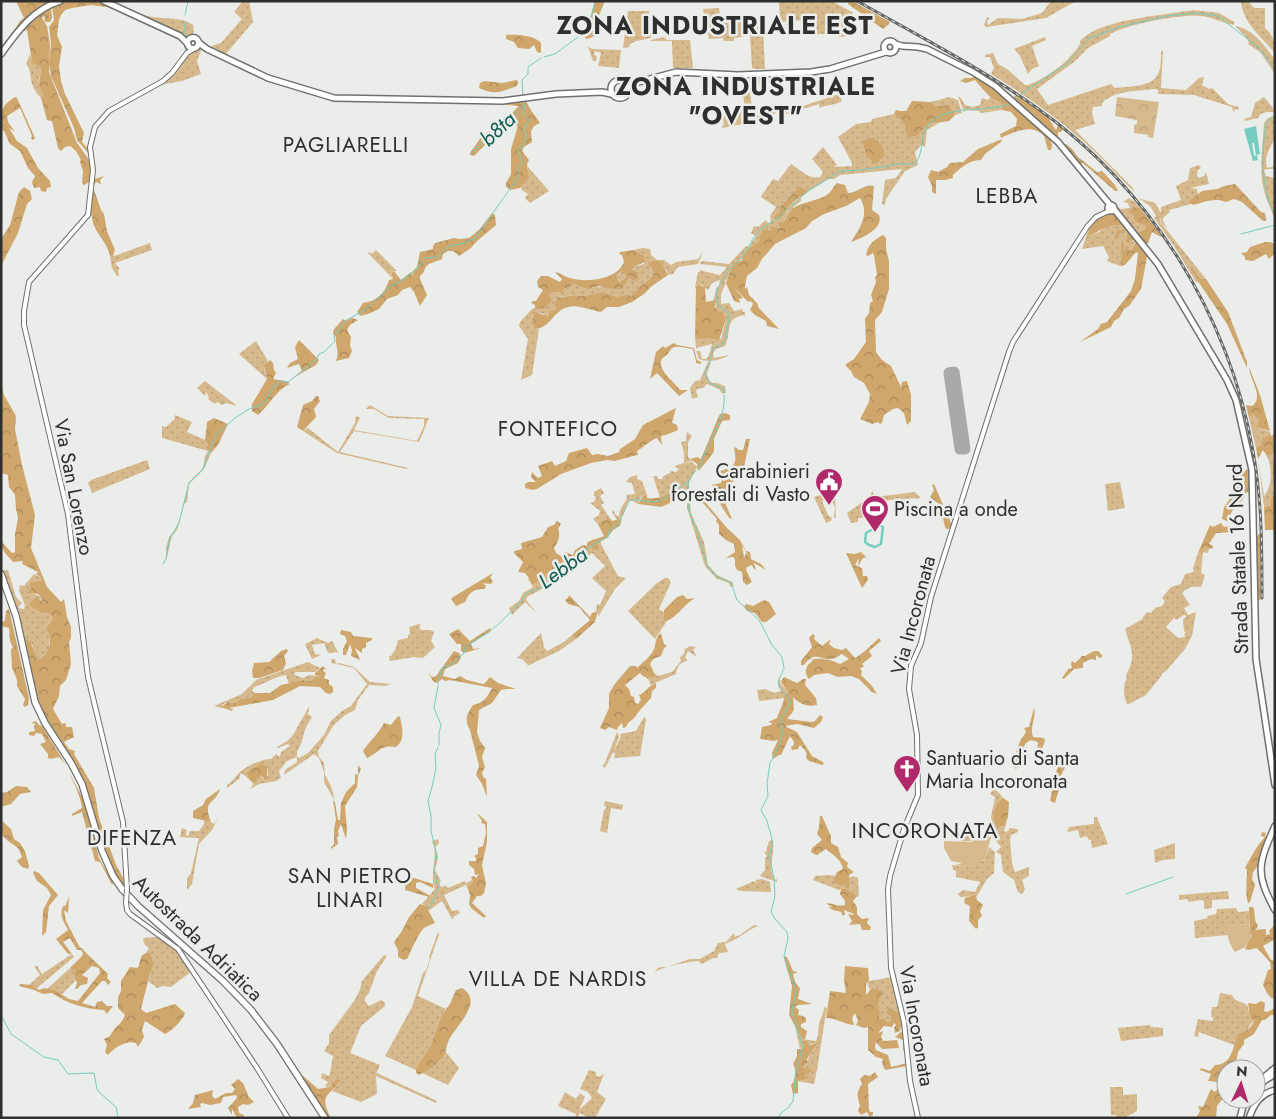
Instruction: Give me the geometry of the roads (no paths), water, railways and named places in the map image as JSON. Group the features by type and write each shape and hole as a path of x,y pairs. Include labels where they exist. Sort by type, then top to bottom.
{"highway":[{"name":"Autostrada Adriatica","path":"1,574 16,616 35,702 45,723 82,784 103,855 115,879 138,906 229,987 251,1010 281,1049 324,1118"},
{"name":"Autostrada Adriatica","path":"1,581 13,616 33,702 42,724 80,784 100,851 111,877 136,908 221,983 249,1012 278,1050 324,1118"}],"main road":[{"path":"1,54 18,31 36,13 60,1"},
{"path":"104,1 180,36 189,43 207,49 268,78 329,97 367,100 498,101 556,94 611,91"},
{"path":"186,54 189,43 196,39 197,46"},
{"path":"635,83 626,96 622,98 616,98 611,91 613,82 619,80 635,83 676,72 738,75 819,71 869,58 883,51 891,53 895,47 892,41 884,43 883,51"},
{"path":"186,54 197,46"},
{"name":"Strada Statale 16 Nord","path":"895,47 921,47 986,80 1014,102 1059,143 1106,201 1110,209 1120,216 1158,264 1227,380 1236,400 1253,476 1256,659 1275,785"},
{"name":"Via San Lorenzo","path":"186,54 163,81 122,103 103,116 92,134 90,147 93,170 88,215 29,282 23,320 68,514 88,677 123,822 127,910 175,946 276,1096 288,1118"},
{"path":"626,82 629,90"},
{"name":"Via Incoronata","path":"918,1118 910,1081 904,1018 890,968 888,888 904,829 918,795 917,735 909,689 911,666 921,643 931,597 1013,342 1084,232 1094,219 1110,209"},
{"path":"1275,826 1262,854 1260,868 1264,889 1275,910"},
{"path":"1248,1118 1260,1097 1275,1088"}],"waterway":[{"path":"185,15 188,1"},
{"path":"544,57 555,54 586,31 595,1"},
{"path":"1015,101 1024,92 1065,65 1090,38 1119,27 1167,16 1196,13 1218,16 1259,48 1275,69"},
{"path":"185,22 185,36"},
{"path":"185,44 185,53"},
{"path":"523,96 522,80 528,74 528,67 541,58"},
{"path":"163,564 166,559 170,538 179,523 189,483 203,469 217,434 235,418 249,409 263,404 274,386 280,381 288,382 316,360 319,354 324,352 335,341 334,337 345,321 365,310 390,287 416,270 425,258 437,257 449,246 465,243 476,237 519,176 519,166 523,161 518,151 528,137 523,130 529,120 523,114 525,110 524,100"},
{"path":"100,117 121,102"},
{"path":"724,393 724,389 711,384 705,372 713,348 724,343 730,315 718,304 716,295 729,270 745,254 754,237 761,229 779,217 808,191 841,171 862,170 899,164 915,164 920,154 926,128 937,118 947,113 991,108 1012,103"},
{"name":"b8ta","path":"472,153 504,126 524,105"},
{"path":"1275,115 1266,123 1263,157 1267,193 1275,214"},
{"path":"1241,234 1275,225"},
{"name":"Lebba","path":"698,469 723,412 724,395"},
{"name":"Lebba","path":"438,684 442,668 453,663 464,653 466,646 499,624 523,599 526,593 540,588 548,576 564,568 592,545 608,537 609,531 618,525 629,501 655,502 662,500 689,480 696,471"},
{"path":"688,481 689,511 698,533 707,565 715,575 731,583 737,600 759,620 772,645 782,657 784,668 778,682 779,687 788,697 790,703 781,720 782,732"},
{"path":"875,523 883,527 881,544 875,547 865,542 866,533 873,529 875,523"},
{"name":"Lebba","path":"438,686 434,708 441,725 439,745"},
{"path":"778,1118 793,1101 795,1076 803,1047 792,1012 796,992 784,956 788,939 787,932 771,912 775,896 774,878 769,855 772,839 767,821 761,810 768,796 767,783 770,763 779,746 782,733"},
{"name":"Lebba","path":"430,908 438,888 434,870 437,855 431,831 428,801 436,768 435,755 438,747"},
{"path":"1126,894 1173,877"},
{"path":"1,1015 11,1034 44,1057 58,1060 68,1074 94,1073 97,1089 116,1107 118,1118"}],"railway":[{"path":"857,1 994,79 1037,108 1078,140 1115,176 1149,216 1178,258 1204,304 1225,351 1241,400 1253,451 1260,506 1262,598"}],"place":[{"name":"Carabinieri forestali di Vasto","path":"829,506"},
{"name":"Piscina a onde","path":"875,533"},
{"name":"Santuario di Santa Maria Incoronata","path":"907,793"}],"district":[{"name":"ZONA INDUSTRIALE EST","path":"715,25"},
{"name":"ZONA INDUSTRIALE \"OVEST\"","path":"746,100"},
{"name":"PAGLIARELLI","path":"346,145"},
{"name":"LEBBA","path":"1007,196"},
{"name":"FONTEFICO","path":"558,429"},
{"name":"INCORONATA","path":"925,830"},
{"name":"DIFENZA","path":"132,838"},
{"name":"SAN PIETRO LINARI","path":"350,888"},
{"name":"VILLA DE NARDIS","path":"558,979"}]}
